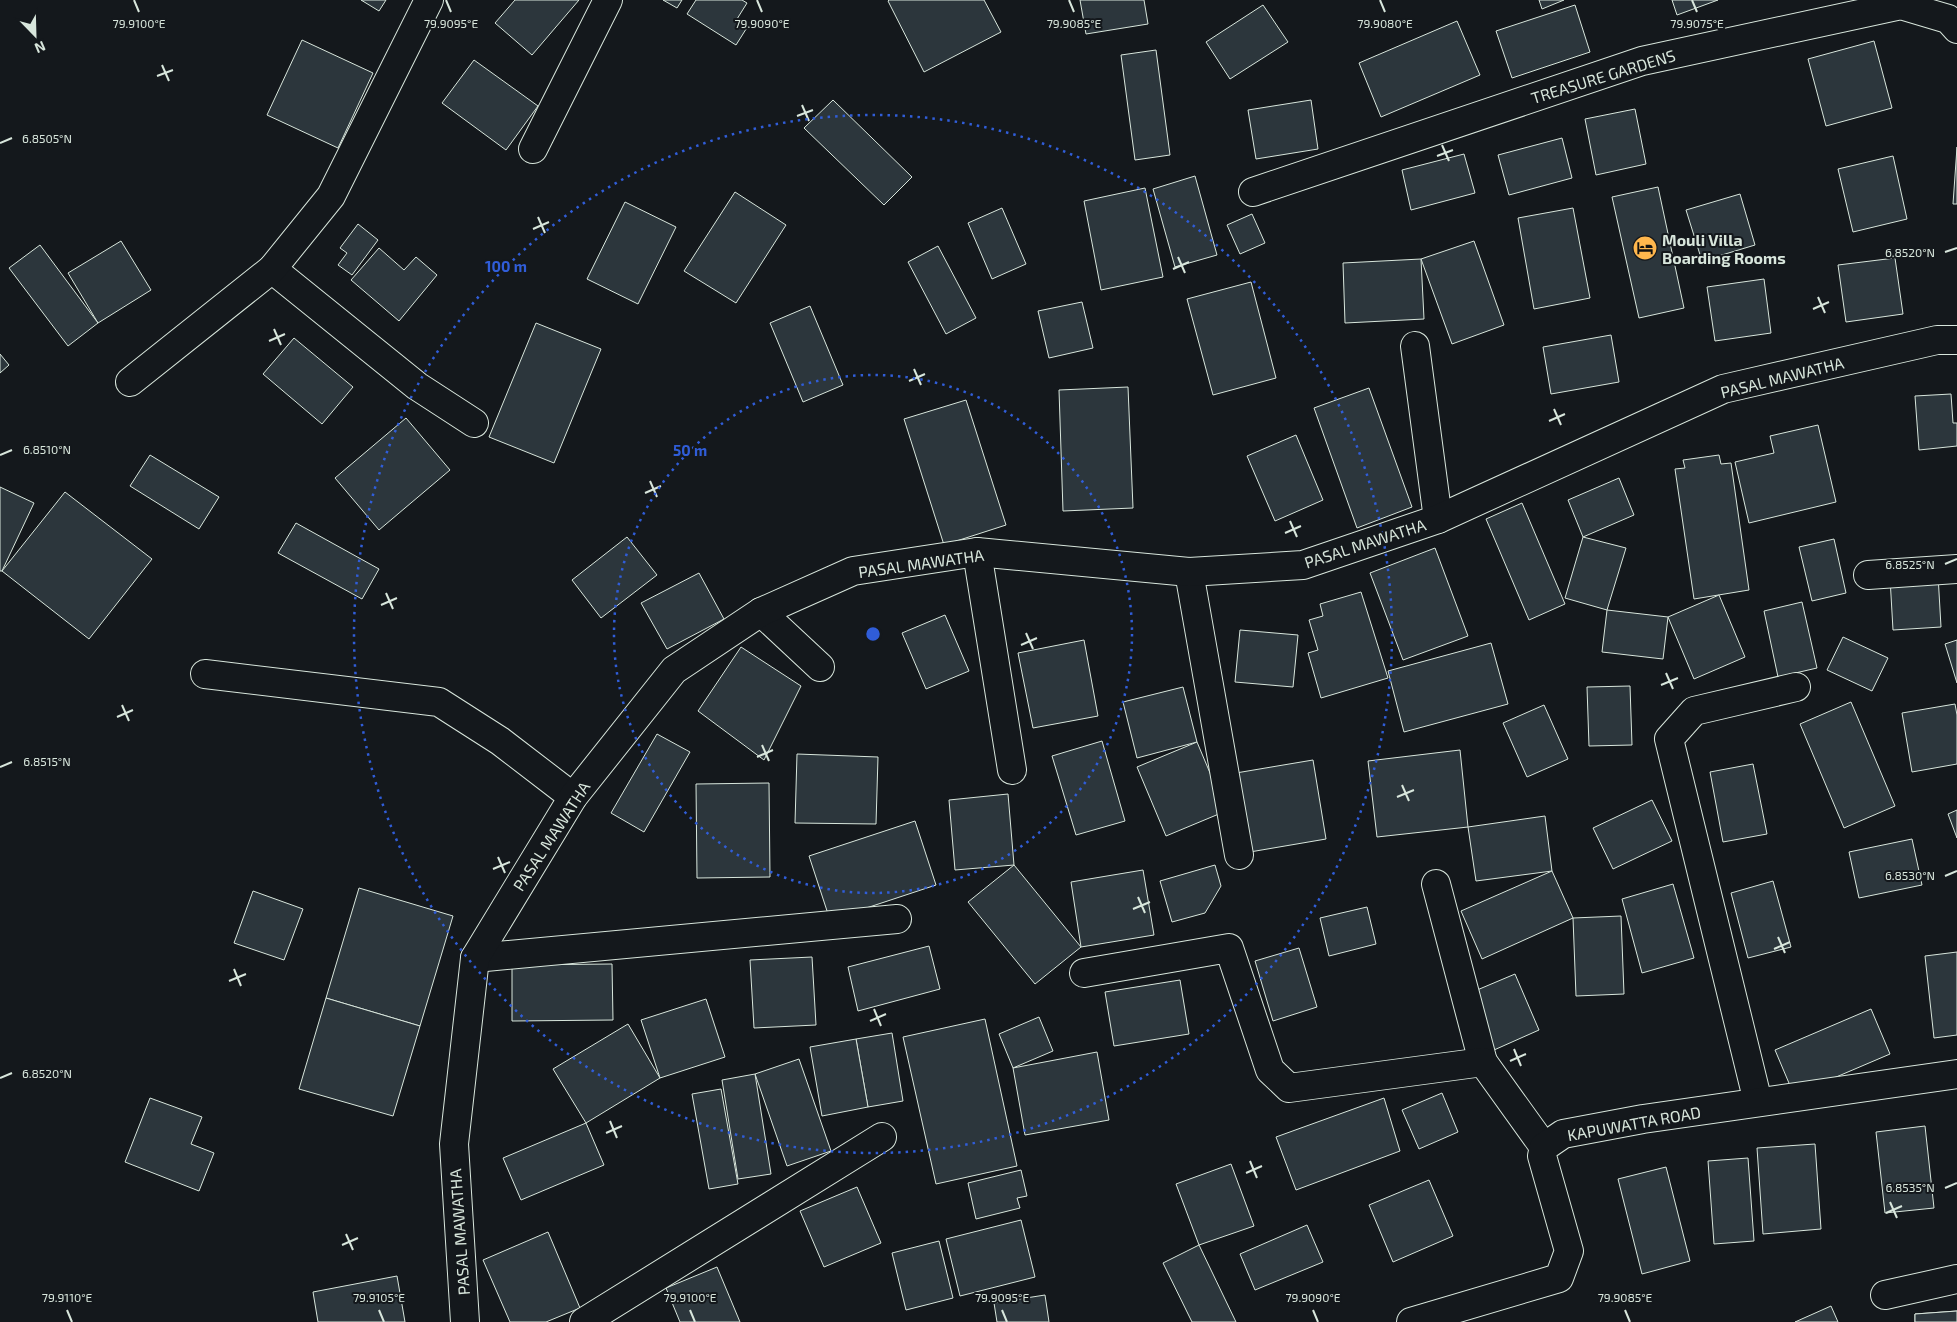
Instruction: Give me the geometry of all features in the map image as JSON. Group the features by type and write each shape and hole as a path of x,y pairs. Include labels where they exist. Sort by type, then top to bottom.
{"street":[{"path":"130,382 272,269 332,196 429,0"},
{"path":"533,149 608,0"},
{"name":"TREASURE GARDENS","path":"1253,192 1642,61 1901,5 1948,19 1957,29"},
{"path":"272,269 417,386 474,423"},
{"name":"PASAL MAWATHA","path":"465,1322 454,1144 475,958 573,797 674,670 761,612 853,571 977,552 1189,572 1303,565 1438,519 1723,389 1937,340 1957,340"},
{"path":"1415,346 1438,519"},
{"path":"977,552 1012,770"},
{"path":"1868,575 1957,569"},
{"path":"1189,572 1239,855"},
{"path":"761,612 820,667"},
{"path":"205,674 439,702 500,741 573,797"},
{"path":"1758,1102 1669,739 1694,711 1796,687"},
{"path":"1411,1322 1559,1278 1569,1251 1542,1156 1544,1147 1483,1062 1436,884"},
{"path":"475,958 897,919"},
{"path":"1084,973 1229,948 1270,1070 1289,1088 1483,1062"},
{"name":"KAPUWATTA ROAD","path":"1544,1147 1563,1134 1643,1119 1957,1074"},
{"path":"584,1322 882,1137"},
{"path":"1884,1295 1957,1279"}],"building":[{"path":"361,0 386,0 379,11"},
{"path":"515,0 579,0 532,55 495,23"},
{"path":"663,0 682,0 677,8"},
{"path":"696,0 742,0 747,3 737,19 748,26 736,45 687,14"},
{"path":"889,0 984,0 1001,32 924,72"},
{"path":"1080,0 1144,0 1148,24 1086,34"},
{"path":"1539,0 1564,0 1542,9"},
{"path":"1672,0 1718,0 1677,15"},
{"path":"1263,5 1288,42 1230,79 1206,42"},
{"path":"1575,5 1590,52 1512,78 1496,31"},
{"path":"1457,21 1480,75 1381,117 1359,63"},
{"path":"302,40 373,73 338,148 267,115"},
{"path":"1874,41 1892,108 1826,126 1808,59"},
{"path":"1156,50 1170,155 1135,160 1121,55"},
{"path":"474,60 538,106 506,150 442,103"},
{"path":"833,100 912,177 884,205 804,128"},
{"path":"1311,100 1318,149 1256,159 1248,110"},
{"path":"1635,109 1646,164 1596,175 1585,119"},
{"path":"1562,138 1572,178 1509,195 1498,155"},
{"path":"1957,147 1957,204 1953,204"},
{"path":"1464,154 1475,193 1411,210 1402,170"},
{"path":"1893,156 1907,219 1853,232 1838,169"},
{"path":"1195,176 1217,255 1175,267 1153,189"},
{"path":"1658,187 1684,308 1639,318 1612,197"},
{"path":"1145,188 1163,277 1101,290 1084,201"},
{"path":"735,192 786,225 736,303 684,271"},
{"path":"1740,194 1755,245 1702,261 1686,210"},
{"path":"625,202 676,227 638,304 587,279"},
{"path":"1002,208 1026,264 992,279 968,223"},
{"path":"1573,208 1590,298 1534,309 1518,218"},
{"path":"1252,214 1265,243 1240,254 1227,225"},
{"path":"358,224 378,240 352,275 338,265 347,253 340,248"},
{"path":"121,241 151,290 98,323 68,273"},
{"path":"1474,241 1504,325 1452,344 1421,259"},
{"path":"40,245 98,323 68,346 9,268"},
{"path":"938,246 976,318 946,334 908,262"},
{"path":"379,248 404,270 416,257 437,275 399,321 351,280"},
{"path":"1895,258 1903,314 1846,322 1838,265"},
{"path":"1421,259 1424,319 1345,323 1343,263"},
{"path":"1764,279 1771,333 1715,341 1707,287"},
{"path":"1251,282 1276,378 1213,395 1187,299"},
{"path":"1082,302 1093,348 1049,358 1038,311"},
{"path":"810,306 843,385 803,402 770,323"},
{"path":"536,323 601,349 554,463 489,437"},
{"path":"1611,335 1619,382 1551,394 1543,347"},
{"path":"294,338 353,387 322,424 263,374"},
{"path":"0,354 9,365 0,373"},
{"path":"1128,387 1133,508 1063,511 1059,390"},
{"path":"1369,388 1412,507 1357,528 1314,408"},
{"path":"1951,394 1953,423 1957,423 1957,446 1919,450 1915,396"},
{"path":"966,400 1006,525 944,545 904,419"},
{"path":"406,418 450,470 379,530 335,478"},
{"path":"1818,425 1836,502 1749,523 1735,462 1774,453 1770,436"},
{"path":"1296,435 1323,500 1275,521 1247,456"},
{"path":"150,455 219,497 199,529 130,486"},
{"path":"1719,455 1721,464 1731,463 1749,590 1694,599 1675,469 1685,468 1683,460"},
{"path":"1619,478 1634,515 1583,537 1568,500"},
{"path":"0,487 34,503 2,571 0,571"},
{"path":"65,492 152,559 89,639 2,571"},
{"path":"1522,503 1565,604 1529,620 1486,519"},
{"path":"296,523 379,569 362,599 278,553"},
{"path":"627,537 657,575 601,618 572,580"},
{"path":"1583,537 1626,548 1607,610 1565,598"},
{"path":"1834,539 1846,593 1812,601 1799,547"},
{"path":"1435,548 1468,636 1403,660 1370,573"},
{"path":"699,573 724,619 667,649 641,603"},
{"path":"1938,575 1941,627 1893,630 1890,578"},
{"path":"1361,592 1388,678 1321,698 1308,653 1318,650 1309,620 1323,616 1320,604"},
{"path":"1719,595 1745,657 1694,679 1668,617"},
{"path":"1802,602 1817,668 1778,677 1764,611"},
{"path":"1607,610 1668,617 1663,659 1602,652"},
{"path":"945,615 969,671 926,689 902,633"},
{"path":"1240,630 1298,635 1293,687 1235,682"},
{"path":"1843,637 1888,658 1872,691 1827,670"},
{"path":"1084,640 1098,716 1033,728 1018,653"},
{"path":"1957,640 1957,683 1945,644"},
{"path":"1491,643 1508,704 1404,732 1388,671"},
{"path":"741,647 801,686 764,760 698,711"},
{"path":"1630,686 1632,745 1589,746 1587,687"},
{"path":"1183,687 1197,742 1137,758 1123,702"},
{"path":"1851,702 1895,806 1844,828 1800,724"},
{"path":"1955,704 1957,715 1957,764 1912,772 1902,713"},
{"path":"1544,705 1568,759 1527,777 1503,723"},
{"path":"657,734 690,752 644,832 611,813"},
{"path":"1102,741 1125,821 1076,835 1052,756"},
{"path":"1197,742 1226,811 1166,836 1137,767"},
{"path":"1460,750 1468,827 1377,837 1368,761"},
{"path":"797,754 878,757 876,824 795,823"},
{"path":"1313,760 1326,839 1244,853 1230,774"},
{"path":"1753,764 1767,834 1723,842 1710,772"},
{"path":"769,783 770,877 697,878 696,784"},
{"path":"1008,794 1014,865 955,870 949,800"},
{"path":"1652,800 1672,841 1613,869 1593,828"},
{"path":"1957,810 1957,838 1948,814"},
{"path":"1545,816 1552,871 1476,881 1468,827"},
{"path":"915,821 936,885 830,920 809,856"},
{"path":"1912,839 1922,885 1859,898 1849,852"},
{"path":"1014,865 1081,947 1035,984 968,902"},
{"path":"1215,865 1221,886 1205,913 1172,922 1160,881"},
{"path":"1143,870 1154,935 1081,947 1071,882"},
{"path":"1552,871 1573,918 1482,959 1461,911"},
{"path":"1773,881 1791,947 1748,958 1731,893"},
{"path":"1673,884 1694,958 1642,973 1622,899"},
{"path":"359,888 453,916 420,1026 326,998"},
{"path":"253,891 303,909 284,960 234,943"},
{"path":"1367,907 1376,944 1329,956 1320,918"},
{"path":"1621,916 1624,994 1576,996 1573,918"},
{"path":"929,946 940,989 858,1011 848,967"},
{"path":"1299,948 1317,1007 1273,1021 1255,961"},
{"path":"1957,952 1957,1035 1934,1038 1925,956"},
{"path":"812,957 816,1025 754,1028 750,960"},
{"path":"612,964 613,1020 512,1021 512,965"},
{"path":"1515,974 1539,1030 1494,1050 1470,993"},
{"path":"1180,980 1189,1034 1114,1046 1105,992"},
{"path":"326,998 420,1026 393,1116 299,1089"},
{"path":"706,999 725,1057 660,1078 641,1020"},
{"path":"1871,1009 1890,1054 1794,1095 1775,1050"},
{"path":"1039,1017 1053,1051 1013,1068 999,1034"},
{"path":"985,1019 1017,1166 936,1184 903,1037"},
{"path":"628,1024 660,1078 586,1123 553,1069"},
{"path":"892,1033 903,1101 868,1107 856,1039"},
{"path":"856,1039 868,1107 822,1116 810,1047"},
{"path":"1097,1052 1109,1120 1025,1135 1013,1068"},
{"path":"799,1059 831,1151 787,1166 755,1074"},
{"path":"755,1074 771,1174 738,1179 722,1080"},
{"path":"721,1089 738,1184 709,1189 692,1094"},
{"path":"1442,1093 1458,1132 1419,1149 1402,1110"},
{"path":"150,1098 202,1117 191,1144 214,1153 199,1191 125,1162"},
{"path":"1384,1098 1400,1151 1296,1190 1276,1137"},
{"path":"586,1123 604,1165 521,1200 503,1158"},
{"path":"1925,1126 1934,1208 1885,1213 1876,1132"},
{"path":"1815,1144 1821,1229 1763,1234 1757,1148"},
{"path":"1748,1158 1754,1241 1714,1244 1708,1161"},
{"path":"1231,1164 1254,1226 1199,1245 1176,1184"},
{"path":"1666,1167 1690,1261 1642,1274 1618,1179"},
{"path":"1021,1170 1027,1196 1017,1198 1020,1208 976,1219 968,1183"},
{"path":"1429,1180 1453,1236 1393,1262 1369,1205"},
{"path":"857,1187 881,1243 824,1267 800,1211"},
{"path":"1021,1220 1035,1277 960,1296 946,1239"},
{"path":"1307,1225 1323,1262 1255,1290 1240,1254"},
{"path":"548,1232 580,1308 546,1322 510,1322 483,1260"},
{"path":"939,1241 953,1298 906,1310 892,1253"},
{"path":"1199,1245 1236,1322 1192,1322 1163,1263"},
{"path":"717,1267 740,1322 680,1322 666,1288"},
{"path":"397,1276 405,1322 318,1322 313,1292"},
{"path":"1045,1295 1049,1322 997,1322 994,1303"},
{"path":"1831,1306 1838,1322 1795,1322"},
{"path":"1957,1311 1957,1322 1915,1322 1915,1314"},
{"path":"1957,1311 1957,1322 1915,1322 1915,1314"}],"place":[{"name":"Mouli Villa Boarding Rooms","path":"1645,248"}]}
